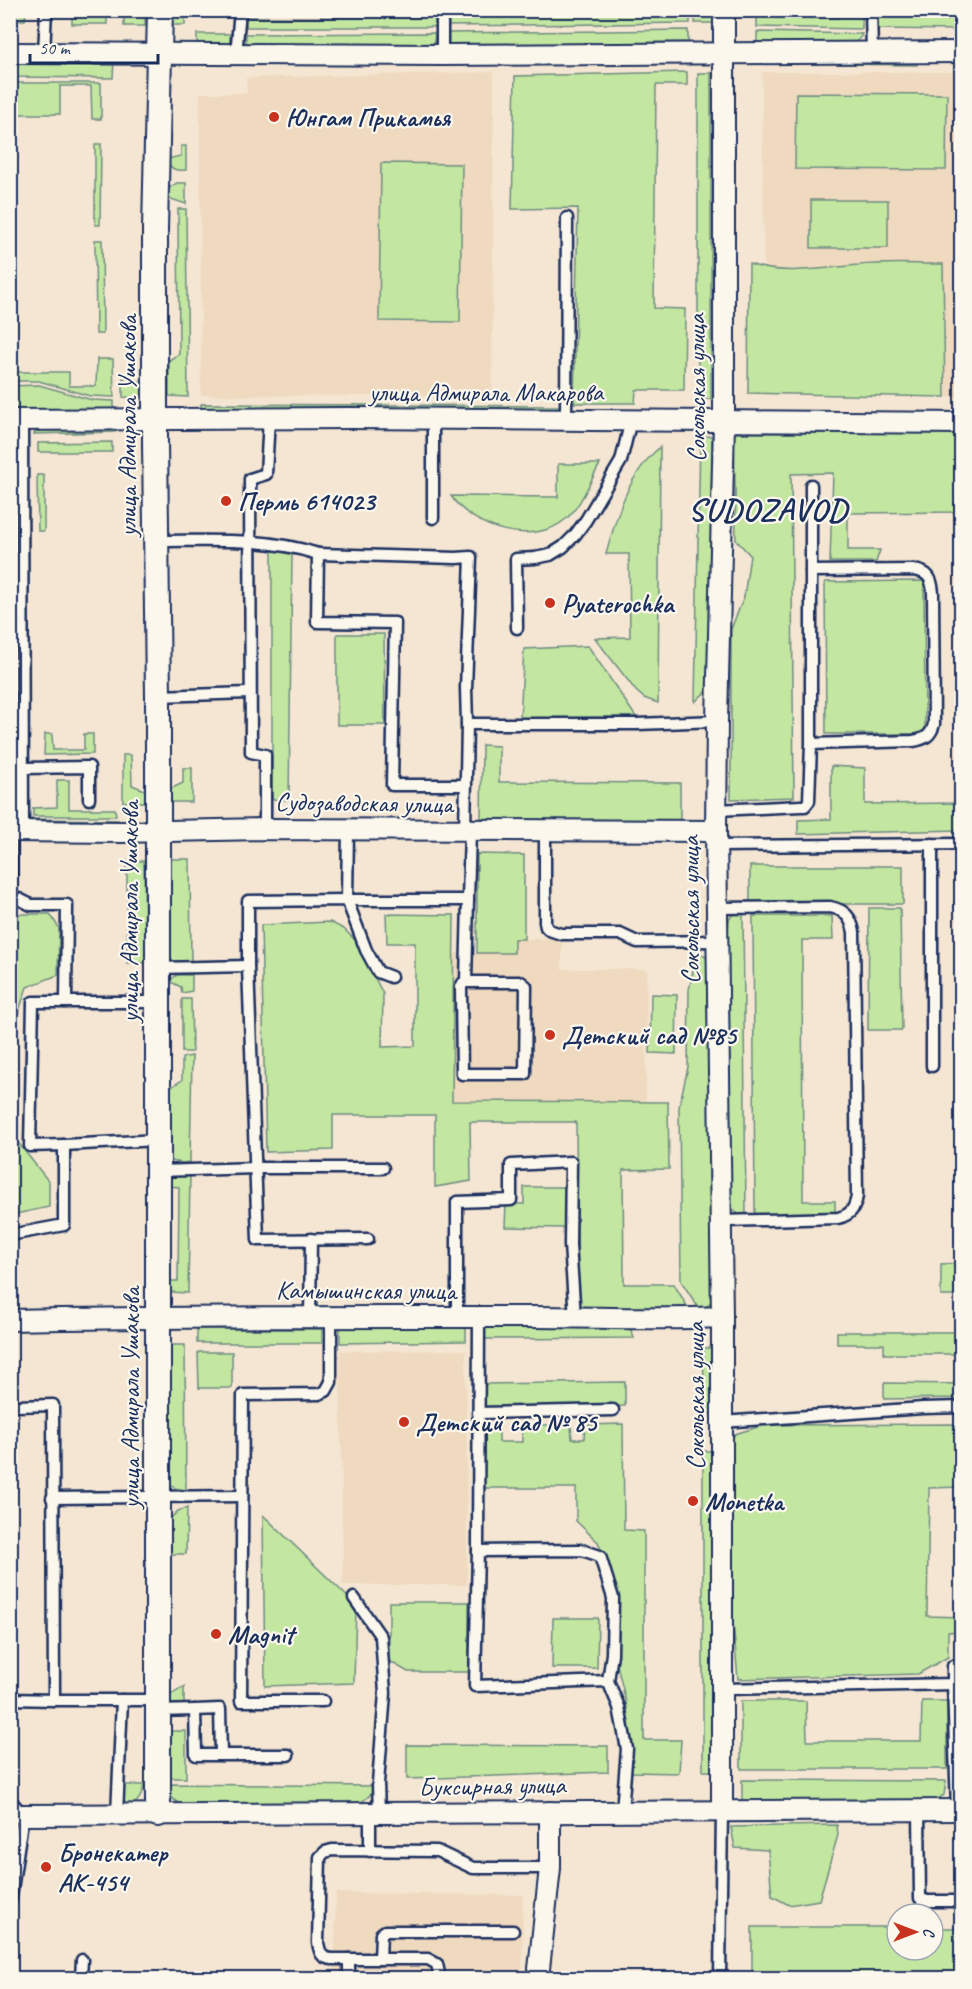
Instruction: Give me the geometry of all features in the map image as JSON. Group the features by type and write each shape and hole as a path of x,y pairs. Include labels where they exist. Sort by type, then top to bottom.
{"street":[{"name":"улица Адмирала Ушакова","path":"158,1814 158,696 155,229 160,10"},
{"name":"Сокольская улица","path":"722,1810 722,1221 716,810 724,422 724,10"},
{"path":"10,53 442,55 962,52"},
{"name":"улица Адмирала Макарова","path":"16,420 269,418 962,423"},
{"name":"Судозаводская улица","path":"15,832 265,829 545,831 716,839"},
{"name":"Камышинская улица","path":"10,1320 159,1317 644,1319 722,1317"},
{"name":"Буксирная улица","path":"16,1817 158,1814 959,1810"},
{"path":"538,1978 549,1868 550,1812"}],"lane":[{"path":"44,54 45,10"},
{"path":"236,55 240,10"},
{"path":"442,10 442,55"},
{"path":"871,10 872,53"},
{"path":"566,420 567,219"},
{"path":"265,829 265,754 251,752 250,479 266,474 269,418"},
{"path":"433,419 433,519"},
{"path":"16,420 22,466 22,791 15,832 11,899 20,899 31,905 67,905 66,1002"},
{"path":"517,628 516,559 550,555 563,547 575,535 621,461 631,420"},
{"path":"10,466 22,466"},
{"path":"716,810 805,806 809,801 811,792 811,485"},
{"path":"156,541 250,541 292,546 318,554 471,557 466,688 468,900 466,982 461,987 462,1074 525,1074 525,983 466,982"},
{"path":"10,542 22,542"},
{"path":"318,554 317,622 394,623 392,785 466,785"},
{"path":"811,571 912,570 927,574 931,579 933,593 934,713 933,730 923,740 811,744"},
{"path":"158,696 249,693"},
{"path":"10,705 22,705"},
{"path":"467,724 637,724 717,721"},
{"path":"22,768 88,767 89,799"},
{"path":"10,791 22,791"},
{"path":"348,830 347,900 366,950 378,972 391,977"},
{"path":"545,831 545,922 549,930 561,934 620,934 637,942 717,941"},
{"path":"716,839 962,844"},
{"path":"932,844 932,1066"},
{"path":"368,1239 258,1240 248,966 248,902 468,900"},
{"path":"716,908 830,908 847,914 851,919 854,932 857,1196 854,1210 845,1217 838,1218 722,1221"},
{"path":"158,968 248,966"},
{"path":"157,1002 33,1002 30,1146 158,1140"},
{"path":"10,1235 64,1225 64,1145"},
{"path":"457,1317 457,1202 511,1200 511,1165 571,1162 570,1245 574,1317"},
{"path":"158,1171 383,1168"},
{"path":"310,1317 311,1239"},
{"path":"323,1701 241,1701 243,1395 319,1394 326,1391 331,1382 331,1317"},
{"path":"479,1317 475,1686 608,1681"},
{"path":"10,1400 16,1406 53,1405 54,1700"},
{"path":"722,1422 962,1407"},
{"path":"478,1413 613,1410"},
{"path":"52,1498 242,1496"},
{"path":"478,1551 582,1550 600,1556 613,1598 612,1654 608,1681 620,1707 627,1749 622,1811"},
{"path":"354,1598 381,1637 385,1693 370,1851"},
{"path":"959,1810 953,1666 962,1666"},
{"path":"723,1689 953,1684"},
{"path":"10,1700 122,1700 195,1710 220,1709 221,1755"},
{"path":"117,1815 122,1700"},
{"path":"195,1710 196,1755 288,1755"},
{"path":"720,1978 722,1810"},
{"path":"919,1810 920,1898 927,1901 962,1901"},
{"path":"10,1903 16,1817"},
{"path":"440,1978 437,1964 433,1961 325,1958 320,1954 318,1943 320,1857 332,1850 437,1851 473,1868 549,1868"},
{"path":"380,1959 381,1934 385,1931 513,1931"},
{"path":"349,1959 349,1978"},
{"path":"81,1978 82,1960"}],"shaded area":[{"path":"494,72 492,397 201,395 200,93 247,93 246,78"},
{"path":"762,72 961,72 961,397 945,397 943,264 860,264 826,269 764,269"},
{"name":"Детский сад №85","path":"514,939 562,939 562,969 647,969 646,1102 452,1101 453,953 514,953"},
{"name":"Детский сад № 85","path":"466,1350 467,1585 343,1585 340,1351"},
{"path":"336,1893 523,1895 522,1978 334,1978"}],"green space":[{"path":"11,10 26,11 25,20 11,20"},
{"path":"72,11 107,11 107,24 72,24"},
{"path":"124,11 145,11 145,26 124,26"},
{"path":"173,11 185,11 185,25 168,25 168,18 173,15"},
{"path":"423,11 435,11 435,27 246,27 246,17 422,18"},
{"path":"447,11 497,11 497,15 690,11 690,23 447,26"},
{"path":"696,11 713,11 713,23 695,23"},
{"path":"757,11 776,11 777,18 838,18 839,11 862,11 862,29 757,27"},
{"path":"877,11 961,11 961,30 878,29"},
{"path":"688,30 688,42 448,46 448,33"},
{"path":"757,32 862,34 854,44 757,47"},
{"path":"435,33 434,42 429,47 246,47 246,34"},
{"path":"197,34 230,34 230,48 197,47"},
{"path":"847,57 917,57 917,65 839,64"},
{"path":"11,59 114,60 113,78 11,77"},
{"path":"687,72 687,85 656,85 654,308 685,309 684,390 636,390 635,403 574,403 578,208 512,209 515,76"},
{"path":"698,73 711,73 711,399 698,399"},
{"path":"11,83 101,83 101,119 92,119 91,86 60,86 60,114 11,114"},
{"path":"796,93 947,94 946,170 795,169"},
{"path":"95,144 101,144 100,225 95,225"},
{"path":"181,146 186,146 186,170 174,169 167,159 181,156"},
{"path":"381,163 462,164 460,322 379,321"},
{"path":"177,183 186,183 186,204 168,198 170,187"},
{"path":"811,200 888,200 888,248 811,248"},
{"path":"178,209 186,209 188,397 169,396 169,360 179,354"},
{"path":"95,240 102,240 103,334 96,334"},
{"path":"749,264 762,268 790,270 880,264 943,264 945,397 748,393"},
{"path":"97,359 113,359 114,397 90,396 39,381 11,381 11,372 69,372 69,386 96,386"},
{"path":"123,378 146,382 145,398 123,397"},
{"path":"39,385 92,400 114,401 114,410 11,409 10,386"},
{"path":"201,404 562,406 561,410 201,411"},
{"path":"114,426 115,432 34,434 37,428"},
{"path":"961,432 961,512 848,513 848,550 880,550 876,562 830,562 833,473 791,474 794,797 731,799 731,629 744,597 750,555 736,540 734,433"},
{"path":"712,436 709,679 706,691 695,702 700,437"},
{"path":"112,442 112,452 38,452 38,443"},
{"path":"660,447 658,703 644,698 636,691 595,638 630,637 629,554 606,554 619,510 632,482"},
{"path":"558,464 600,464 571,514 552,527 537,532 521,533 488,525 461,508 451,496 558,497"},
{"path":"37,475 44,475 44,531 38,531"},
{"path":"272,551 292,552 289,800 272,799"},
{"path":"924,581 925,734 826,734 825,582"},
{"path":"337,634 384,634 385,725 337,725"},
{"path":"588,646 636,717 520,718 524,649"},
{"path":"45,734 52,734 53,750 84,750 84,734 93,734 93,754 44,755"},
{"path":"482,745 499,746 499,782 680,783 680,823 481,822"},
{"path":"123,755 131,755 132,785 145,790 145,802 123,802"},
{"path":"831,766 865,768 865,804 961,803 961,830 798,834 798,820 831,819"},
{"path":"183,768 192,768 192,802 168,802 168,790 183,783"},
{"path":"57,780 69,780 69,809 115,809 116,816 33,816 33,808 57,807"},
{"path":"32,819 118,820 118,823 34,822"},
{"path":"477,854 524,855 524,939 514,939 514,953 477,953"},
{"path":"168,859 190,859 191,963 172,963 168,956"},
{"path":"127,861 144,861 145,963 127,963"},
{"path":"750,866 903,866 903,904 750,904"},
{"path":"869,908 900,908 902,1030 868,1030"},
{"path":"743,911 746,1216 739,1215 730,1206 728,931 732,915"},
{"path":"11,914 50,914 59,928 58,975 27,987 16,1020 16,1140 49,1182 49,1207 11,1215"},
{"path":"386,914 454,915 452,1101 668,1102 669,1169 623,1170 624,1284 674,1284 690,1311 578,1308 576,1122 470,1122 471,1181 435,1187 435,1115 333,1115 333,1150 266,1152 261,925 330,922 344,929 356,941 383,994 382,1047 415,1046 415,943 387,943"},
{"path":"753,916 832,916 833,940 802,940 803,1201 835,1201 835,1214 755,1214"},
{"path":"697,951 707,958 709,965 712,1299 709,1305 700,1310 681,1281 679,1107 688,1067 689,990"},
{"path":"177,975 192,975 192,991 182,993 181,987 169,981"},
{"path":"651,994 677,995 676,1054 650,1053"},
{"path":"182,999 191,999 192,1052 182,1052"},
{"path":"192,1056 190,1162 182,1163 172,1161 169,1157 170,1088 182,1080 182,1058"},
{"path":"168,1172 190,1174 188,1293 168,1292 168,1281 178,1281 179,1187 169,1186"},
{"path":"524,1187 567,1187 566,1228 505,1227 506,1204 524,1204"},
{"path":"961,1263 961,1296 941,1296 941,1264"},
{"path":"482,1325 627,1326 634,1338 483,1339"},
{"path":"466,1326 466,1341 340,1343 340,1328"},
{"path":"197,1329 322,1329 322,1343 197,1343"},
{"path":"837,1332 961,1332 961,1354 884,1354 884,1344 837,1344"},
{"path":"168,1345 185,1345 186,1490 170,1485"},
{"path":"704,1348 713,1348 712,1413 703,1413"},
{"path":"198,1352 232,1352 232,1388 199,1388"},
{"path":"625,1382 625,1406 481,1409 482,1384"},
{"path":"884,1383 961,1384 961,1398 884,1399"},
{"path":"623,1424 624,1530 644,1531 644,1740 681,1740 679,1773 631,1772 631,1740 626,1702 617,1665 618,1606 611,1574 598,1542 576,1521 576,1488 484,1488 483,1426 499,1425 499,1442 522,1442 522,1425 571,1425 572,1439 584,1439 585,1425"},
{"path":"961,1424 961,1487 929,1488 927,1616 961,1617 961,1631 948,1632 948,1657 918,1674 738,1679 730,1587 731,1441 735,1434 764,1425"},
{"path":"703,1451 712,1451 712,1771 703,1771"},
{"path":"187,1508 186,1554 169,1554 171,1518 178,1511"},
{"path":"263,1515 356,1605 354,1683 265,1686"},
{"path":"389,1602 469,1602 469,1672 408,1672 389,1661"},
{"path":"553,1618 598,1618 597,1668 552,1668"},
{"path":"184,1687 184,1704 165,1704 165,1698"},
{"path":"741,1701 806,1701 807,1741 921,1741 922,1701 947,1701 947,1769 741,1769"},
{"path":"167,1731 186,1731 186,1778 168,1778"},
{"path":"407,1745 608,1746 608,1772 407,1779"},
{"path":"742,1780 946,1781 944,1795 933,1802 742,1802"},
{"path":"166,1784 374,1786 371,1794 365,1799 350,1805 186,1806 172,1798"},
{"path":"124,1785 144,1785 138,1800 124,1809"},
{"path":"837,1825 838,1835 819,1900 789,1905 772,1896 768,1850 735,1848 731,1827"},
{"path":"752,1927 885,1927 885,1962 945,1962 945,1928 961,1928 961,1978 752,1978"}],"place":[{"name":"Юнгам Прикамья","path":"274,117"},
{"name":"Пермь 614023","path":"226,501"},
{"name":"Pyaterochka","path":"550,603"},
{"name":"Детский сад №85","path":"550,1035"},
{"name":"Детский сад № 85","path":"404,1422"},
{"name":"Monetka","path":"693,1501"},
{"name":"Magnit","path":"216,1634"},
{"name":"Бронекатер АК-454","path":"46,1867"}],"district":[{"name":"SUDOZAVOD","path":"768,509"}]}
